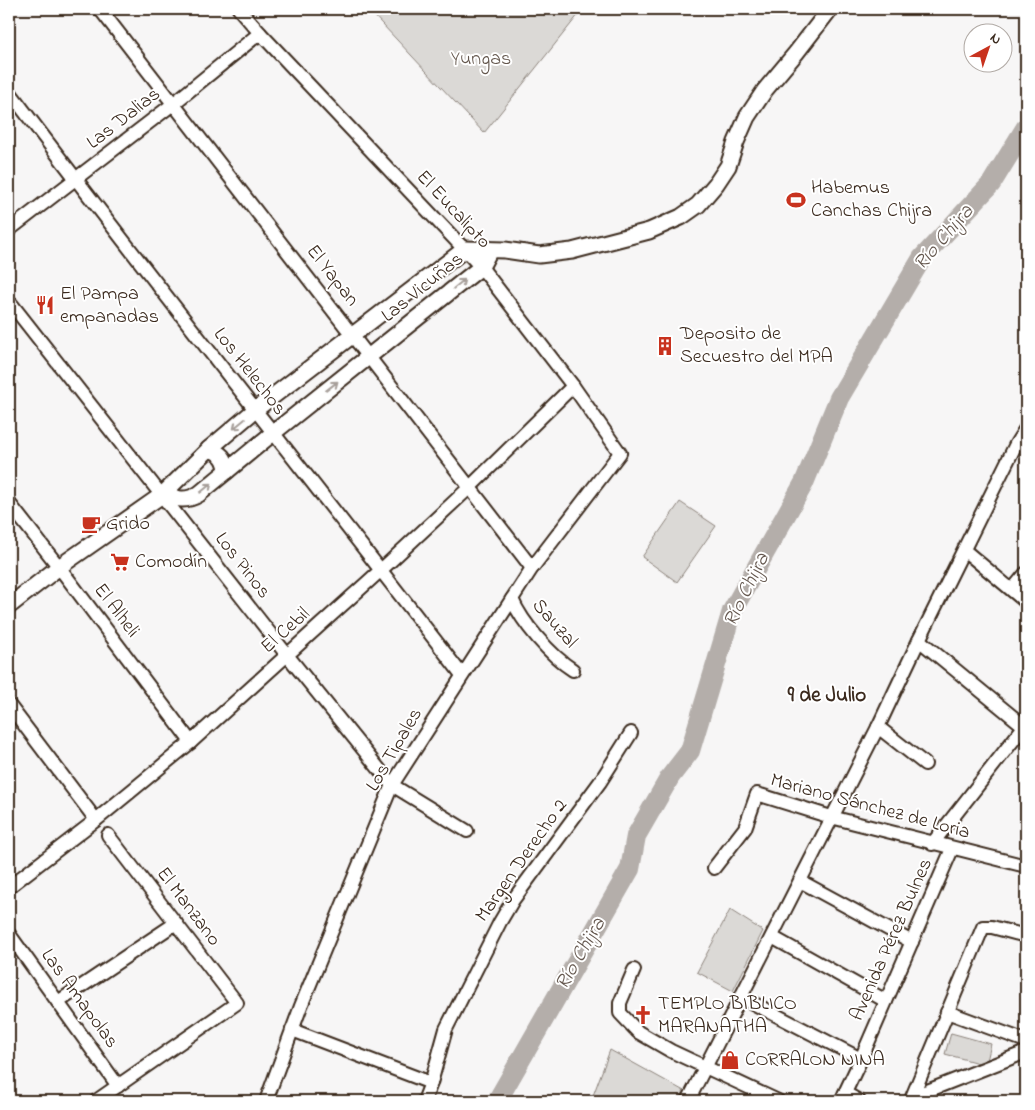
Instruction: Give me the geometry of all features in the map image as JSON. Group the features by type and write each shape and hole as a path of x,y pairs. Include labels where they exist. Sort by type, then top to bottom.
{"street":[{"name":"El Yapan","path":"100,9 354,334 532,568"},
{"name":"El Eucalipto","path":"240,9 260,33 481,267 573,386 620,452"},
{"path":"490,250 505,250 539,255 572,251 649,231 681,217 698,205 728,166 736,142 748,117 765,90 830,9"},
{"name":"Las Dalias","path":"9,230 173,104 260,33"},
{"name":"Los Helechos","path":"9,91 76,180 462,675"},
{"name":"Las Vicuñas","path":"9,606 59,567 162,495 209,449 255,410 465,249 490,250 481,267 199,494 190,500 179,500 162,495"},
{"name":"Los Pinos","path":"9,301 287,655 392,785 467,831"},
{"name":"El Cebil","path":"9,887 96,820 191,742 381,570 470,487 573,386"},
{"path":"688,1101 878,727 1016,444 1026,428"},
{"path":"209,449 221,454 225,459 227,471"},
{"name":"Los Tipales","path":"266,1101 292,1030 392,785 532,568 620,452"},
{"name":"El Alheli","path":"9,503 191,742"},
{"path":"964,550 1026,602"},
{"path":"1012,590 1026,573"},
{"name":"Sauzal","path":"512,599 517,612 558,660 573,670"},
{"path":"919,640 1025,725 932,844"},
{"path":"9,705 96,820"},
{"path":"878,727 925,764"},
{"name":"Margen Derecho 2","path":"424,1101 446,1029 500,922 513,900 600,782 631,733"},
{"name":"Mariano Sánchez de Loria","path":"714,868 744,828 757,794 831,817 932,844 1026,866"},
{"name":"El Manzano","path":"108,835 237,1003 118,1086"},
{"name":"Avenida Pérez Bulnes","path":"843,1097 952,849"},
{"path":"800,881 912,942"},
{"path":"58,1002 176,923"},
{"path":"908,1099 984,927 992,927 1026,936"},
{"name":"Las Amapolas","path":"9,934 118,1086"},
{"path":"772,938 886,1001"},
{"path":"634,970 620,1003 620,1013 638,1032 671,1051 778,1101"},
{"path":"740,997 861,1059"},
{"path":"947,1012 1026,1041"},
{"path":"292,1030 431,1083"},
{"path":"908,1099 1026,1052"},
{"path":"96,1101 118,1086"},
{"path":"843,1097 859,1101"}],"green space":[{"name":"Yungas","path":"368,9 583,9 484,133"},
{"path":"680,502 716,526 677,582 642,557"},
{"path":"730,910 763,931 733,991 697,972"},
{"path":"951,1033 991,1044 986,1065 945,1054"},
{"path":"610,1050 684,1091 679,1101 591,1101"}],"waterway":[{"name":"Río Chijra","path":"497,1101 630,869 636,836 670,777 690,751 732,611 804,483 839,398 922,258 991,184 1026,127"}],"place":[{"name":"Habemus Canchas Chijra","path":"796,200"},
{"name":"El Pampa empanadas","path":"45,305"},
{"name":"Deposito de Secuestro del MPA","path":"665,346"},
{"name":"Grido","path":"91,524"},
{"name":"Comodín","path":"120,562"},
{"name":"TEMPLO BIBLICO MARANATHA","path":"643,1015"},
{"name":"CORRALON NINA","path":"730,1060"}],"district":[{"name":"9 de Julio","path":"827,696"}]}
